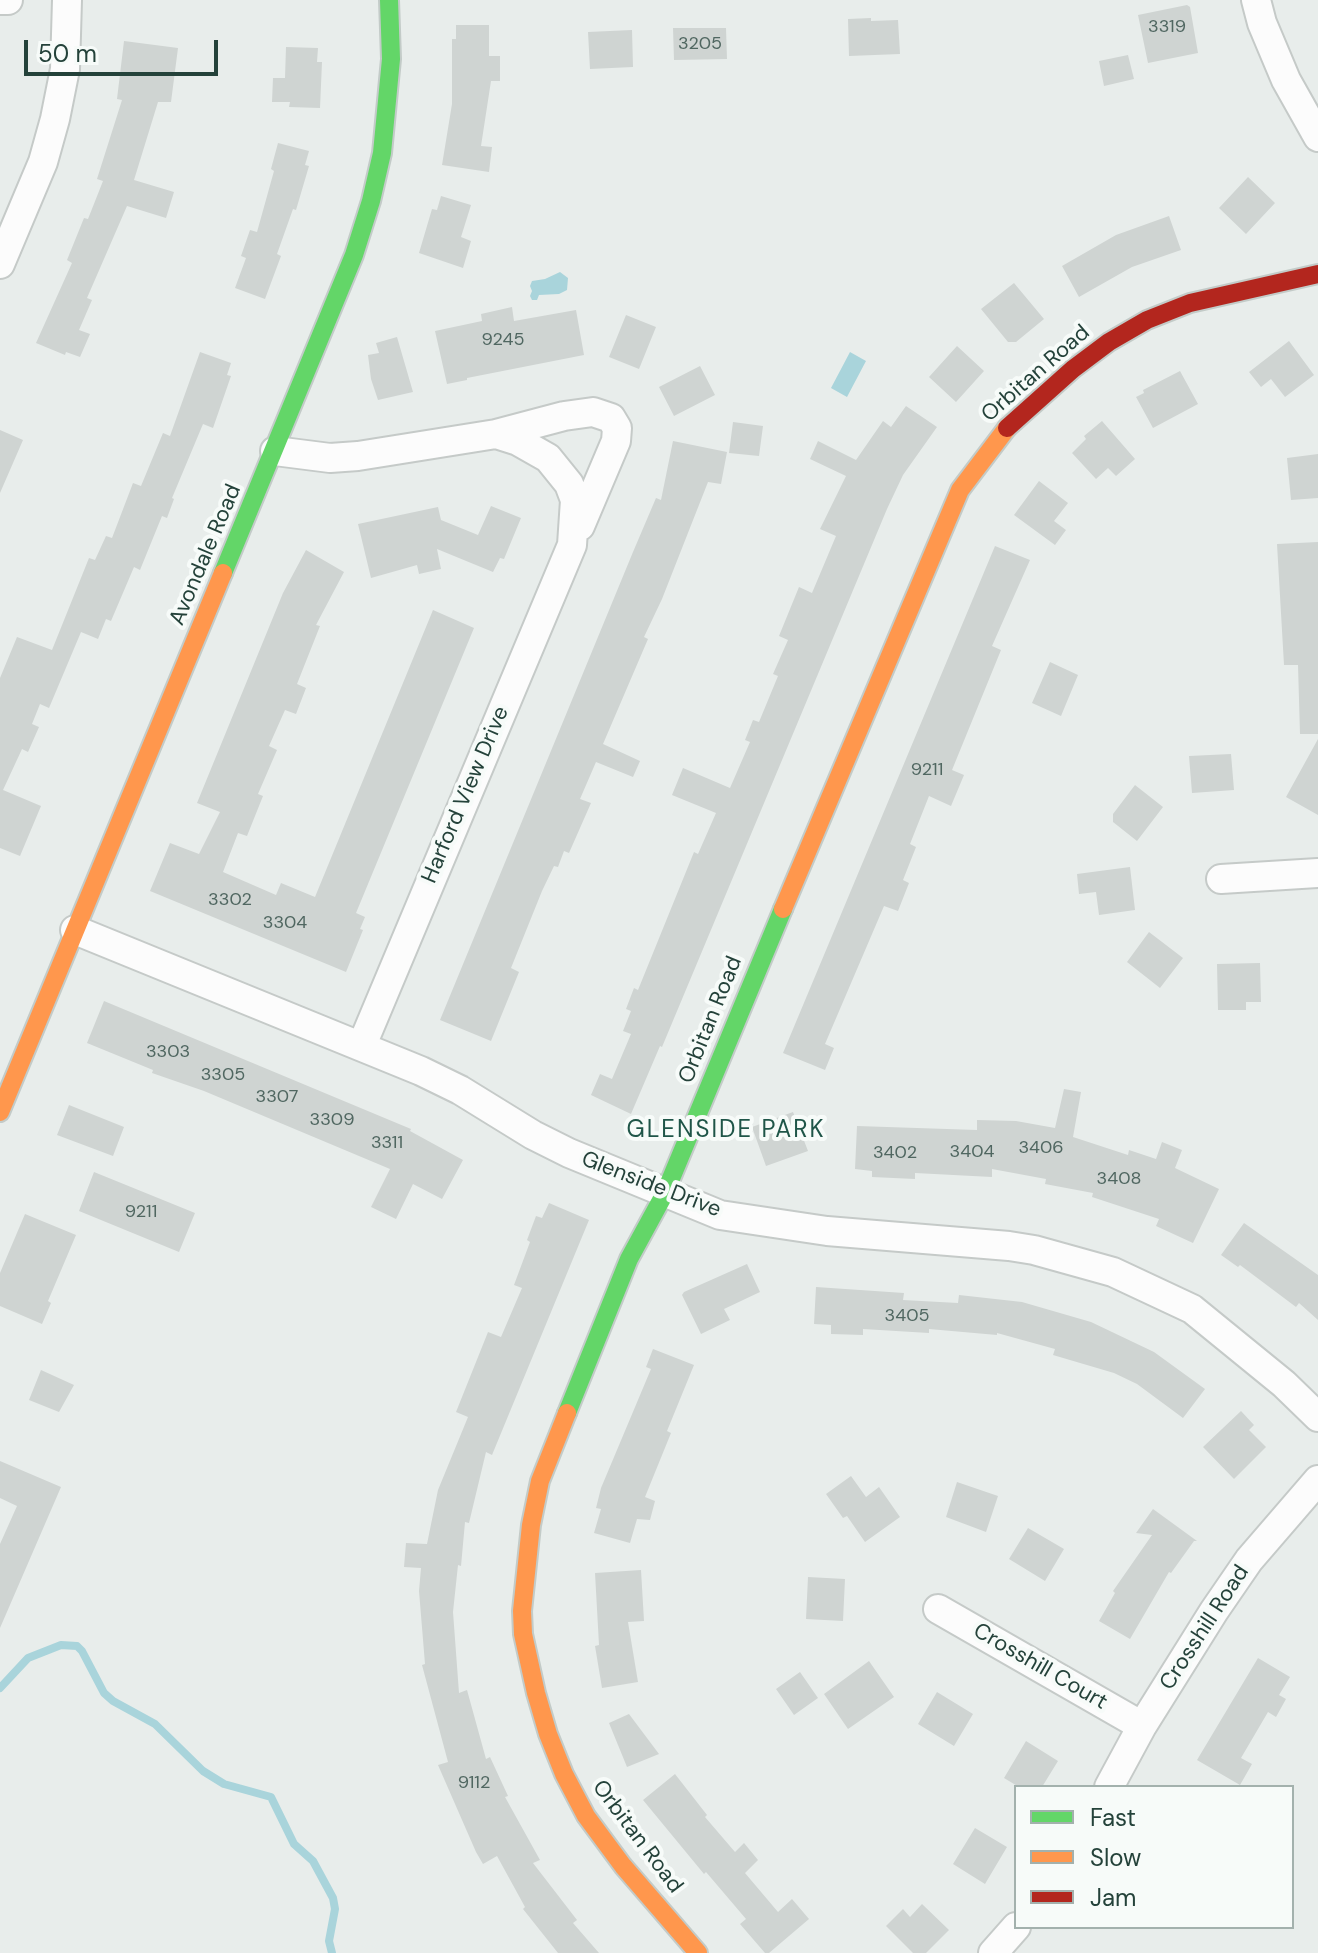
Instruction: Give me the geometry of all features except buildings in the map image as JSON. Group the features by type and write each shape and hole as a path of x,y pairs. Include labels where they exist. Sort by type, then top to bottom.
{"street":[{"path":"0,0 8,0"},
{"path":"0,264 43,162 55,119 65,69 67,0"},
{"name":"Avondale Road","path":"0,1112 354,255 382,153 391,59 389,0"},
{"path":"1256,0 1262,23 1286,80 1318,137"},
{"name":"Orbitan Road","path":"698,1953 586,1816 564,1774 536,1693 523,1634 522,1611 528,1540 540,1481 629,1259 665,1193 960,490 1002,433 1073,369 1109,342 1147,320 1190,303 1318,274"},
{"name":"Harford View Drive","path":"275,451 330,458 496,434 564,416 593,412 611,418 617,428 616,441 362,1045"},
{"name":"Harford View Drive","path":"496,434 534,449 557,468 575,500 572,545"},
{"path":"1221,879 1318,873"},
{"name":"Glenside Drive","path":"75,930 362,1045 460,1090 569,1153 720,1215 827,1231 1009,1246 1075,1260 1113,1272 1192,1309 1275,1376 1318,1417"},
{"name":"Crosshill Road","path":"1110,1785 1142,1726 1214,1611 1249,1560 1318,1480"},
{"name":"Crosshill Court","path":"938,1609 1142,1726"},
{"path":"993,1953 1014,1929"}],"water":[{"path":"560,272 568,278 567,290 559,294 539,295 537,300 532,300 532,281"},
{"path":"850,352 866,361 847,397 831,388"}],"waterway":[{"path":"0,1688 28,1658 61,1645 77,1646 104,1693 113,1701 155,1724 203,1771 224,1784 271,1797 294,1844 313,1861 333,1898 335,1909 329,1941 332,1953"}],"traffic: fast":[{"path":"223,573 354,255 371,201 382,153 391,59 389,0"},
{"path":"567,1413 629,1259 665,1193 783,909"}],"traffic: slow":[{"path":"783,909 960,490 1007,428"},
{"path":"0,1112 223,573"},
{"path":"567,1413 540,1481 531,1525 522,1611 523,1634 536,1693 564,1774 586,1816 623,1866 698,1953"}],"traffic: jam":[{"path":"1007,428 1073,369 1109,342 1147,320 1190,303 1318,274"}],"district":[{"name":"GLENSIDE PARK","path":"726,1131"}]}
